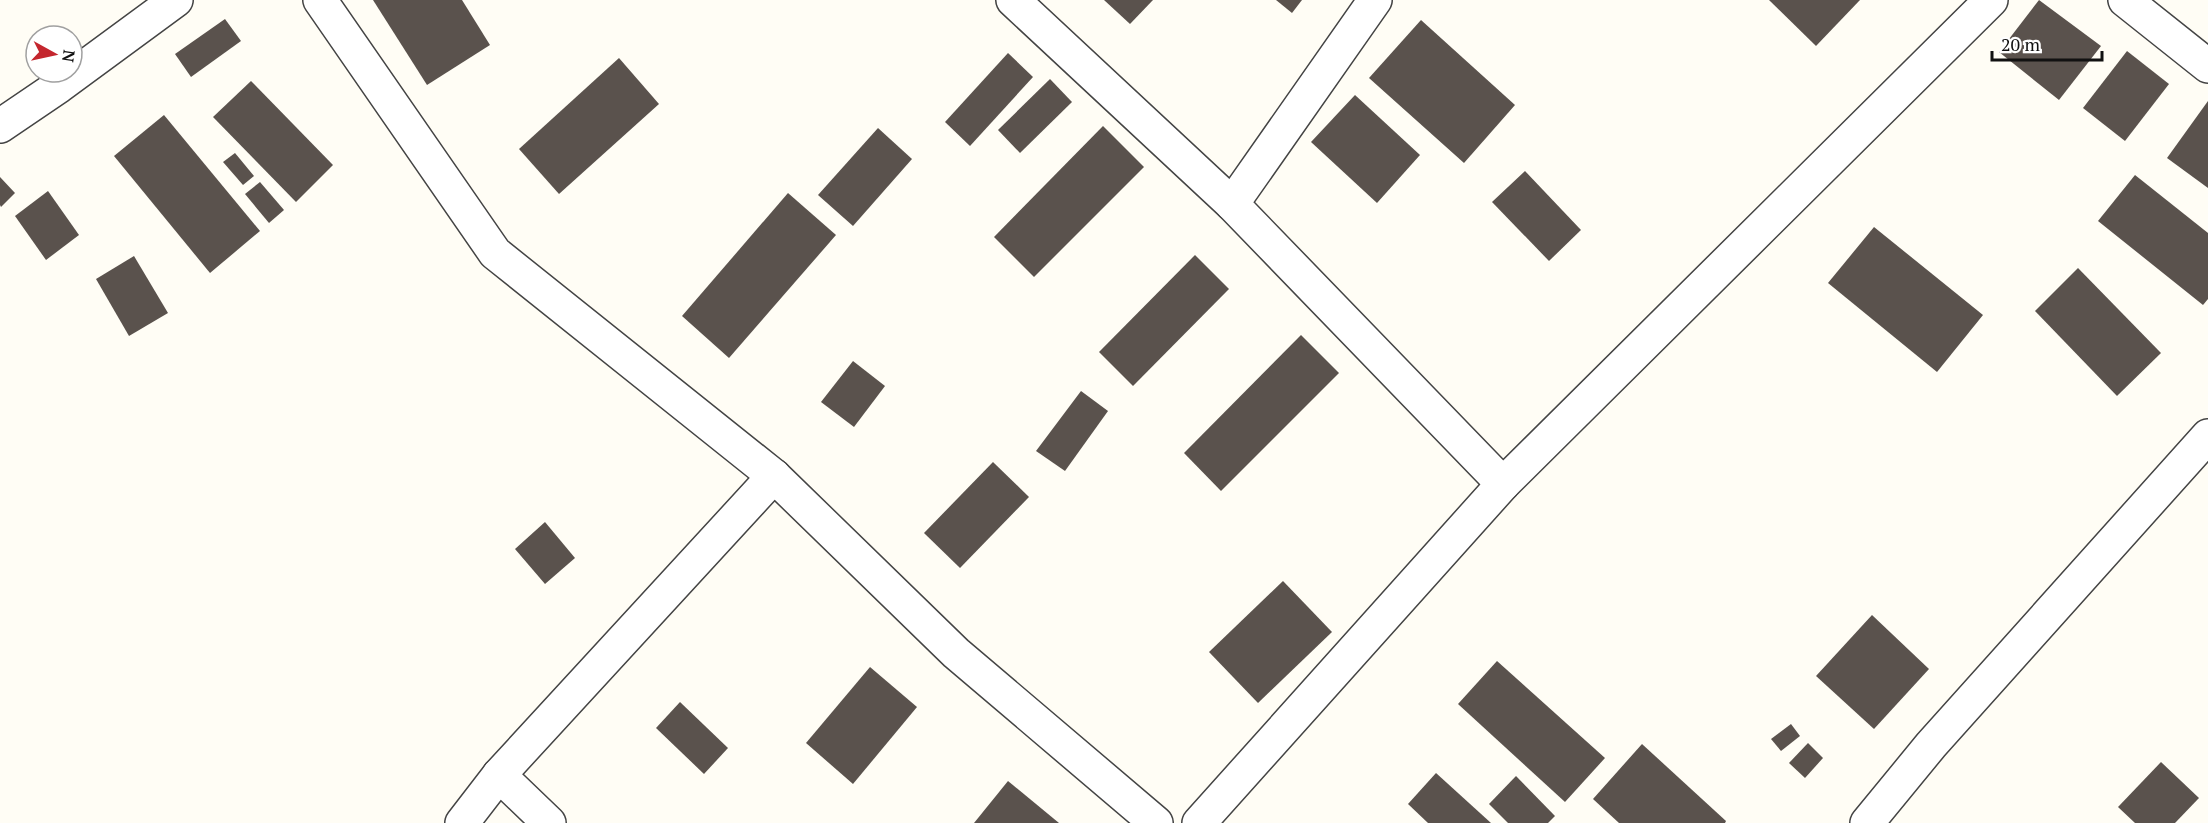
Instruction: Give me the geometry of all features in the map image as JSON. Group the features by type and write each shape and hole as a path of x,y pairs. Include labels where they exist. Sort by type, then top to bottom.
{"street":[{"path":"0,126 59,86 176,0"},
{"path":"320,0 495,253 774,476 956,653 1156,823"},
{"path":"1013,0 1232,204 1503,484"},
{"path":"1232,204 1375,0"},
{"path":"1200,823 1503,484 1991,0"},
{"path":"2125,0 2208,66"},
{"path":"1867,823 1930,745 2208,436"},
{"path":"462,823 499,775 774,476"},
{"path":"499,775 549,823"}],"building":[{"path":"373,0 462,0 490,45 427,85"},
{"path":"1104,0 1153,0 1130,24"},
{"path":"1276,0 1302,0 1292,13"},
{"path":"1769,0 1860,0 1816,46"},
{"path":"2039,0 2101,46 2059,100 1999,52"},
{"path":"225,19 241,41 191,77 175,54"},
{"path":"1421,20 1515,105 1464,163 1369,78"},
{"path":"2127,51 2169,84 2125,141 2083,108"},
{"path":"1008,53 1033,77 970,146 945,122"},
{"path":"619,58 659,104 559,194 519,149"},
{"path":"1050,79 1072,102 1020,153 998,130"},
{"path":"251,81 333,165 296,202 213,117"},
{"path":"1355,95 1420,155 1377,203 1311,142"},
{"path":"2208,101 2208,188 2167,158"},
{"path":"164,115 260,231 210,273 114,156"},
{"path":"1103,126 1144,167 1034,277 994,237"},
{"path":"878,128 912,159 853,226 818,195"},
{"path":"235,153 254,176 243,185 223,162"},
{"path":"1525,171 1581,230 1549,261 1492,202"},
{"path":"2135,175 2208,233 2208,299 2203,305 2098,221"},
{"path":"0,177 15,193 1,207 0,205"},
{"path":"260,182 284,210 269,223 245,194"},
{"path":"48,191 79,235 46,260 15,216"},
{"path":"788,193 836,235 729,358 682,316"},
{"path":"1874,227 1983,315 1937,372 1828,283"},
{"path":"1195,255 1229,289 1133,386 1099,352"},
{"path":"134,256 168,313 129,336 96,279"},
{"path":"2078,268 2161,353 2117,396 2035,311"},
{"path":"1301,335 1339,373 1221,491 1184,453"},
{"path":"853,361 885,386 854,427 821,402"},
{"path":"1081,391 1108,411 1065,471 1036,451"},
{"path":"993,462 1029,497 960,568 924,533"},
{"path":"545,522 575,558 545,584 515,549"},
{"path":"1283,581 1332,632 1258,703 1209,652"},
{"path":"1872,615 1929,669 1874,729 1816,676"},
{"path":"1497,661 1605,758 1565,802 1458,704"},
{"path":"870,667 917,707 853,784 806,743"},
{"path":"680,702 728,748 704,774 656,728"},
{"path":"1791,724 1800,736 1781,751 1771,739"},
{"path":"1808,743 1823,758 1805,778 1789,763"},
{"path":"1642,744 1726,821 1725,823 1619,823 1593,799"},
{"path":"2161,762 2199,798 2175,823 2135,823 2118,807"},
{"path":"1436,773 1491,823 1428,823 1408,804"},
{"path":"1516,776 1555,816 1548,823 1508,823 1489,804"},
{"path":"1008,781 1059,823 974,823"}]}
